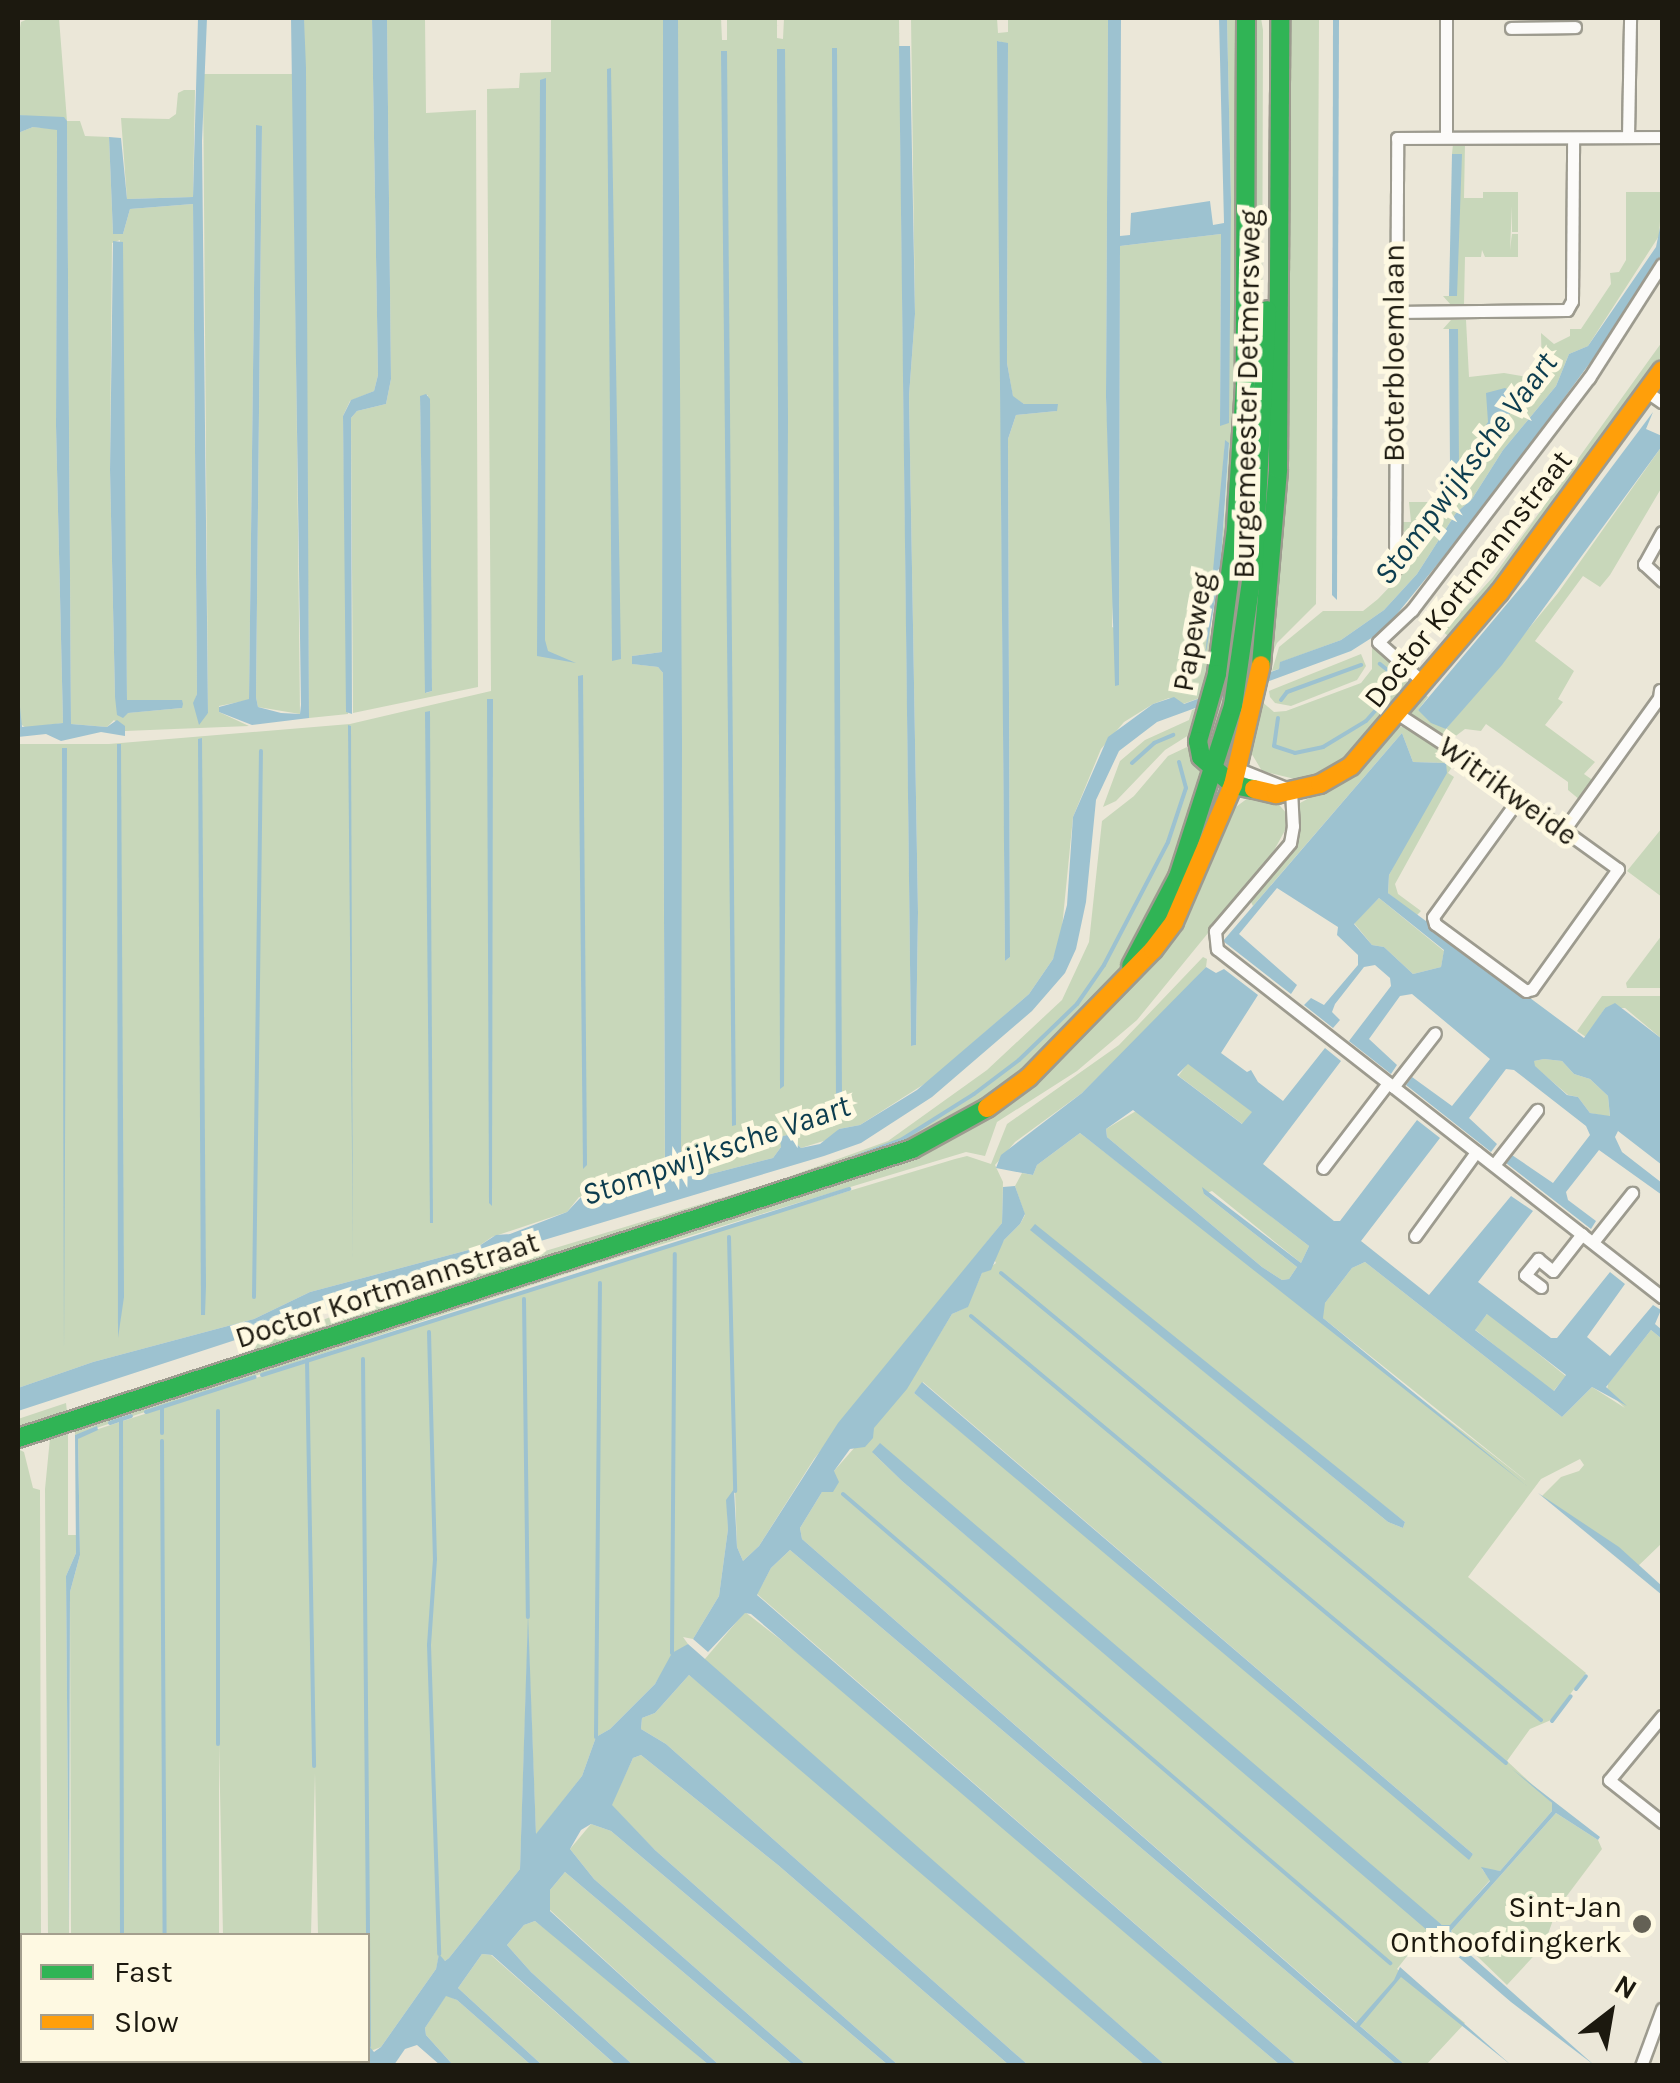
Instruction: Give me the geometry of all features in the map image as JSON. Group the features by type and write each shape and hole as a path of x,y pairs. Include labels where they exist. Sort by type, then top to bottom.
{"main road":[{"name":"Papeweg","path":"1215,766 1199,752 1229,603 1245,384 1246,18"},
{"name":"Burgemeester Detmersweg","path":"1215,766 1232,706 1248,619 1263,445 1268,18"},
{"name":"Burgemeester Detmersweg","path":"1236,777 1260,675 1278,469 1280,18"},
{"name":"Doctor Kortmannstraat","path":"18,1438 899,1155 949,1132 1029,1078 1174,922 1236,777 1266,793 1320,784 1352,766 1499,593 1655,397 1662,370"},
{"name":"Doctor Kortmannstraat","path":"1124,980 1178,876 1215,766"},
{"path":"1215,766 1236,777"}],"street":[{"path":"1446,18 1446,136 1662,137"},
{"path":"1628,137 1630,18"},
{"path":"1511,28 1575,27"},
{"name":"Boterbloemlaan","path":"1395,569 1396,138 1446,136"},
{"path":"1395,312 1566,310 1572,301 1572,138"},
{"path":"1423,682 1378,642 1412,610 1589,378 1662,264"},
{"path":"1662,532 1644,564 1662,581"},
{"path":"1564,830 1659,698 1660,690"},
{"name":"Witrikweide","path":"1398,714 1520,798 1618,869 1532,989 1526,991 1435,924 1433,917 1520,798"},
{"path":"1291,790 1290,844 1216,931 1217,949 1662,1297"},
{"path":"1323,1168 1435,1034"},
{"path":"1494,1165 1537,1110"},
{"path":"1414,1236 1476,1152"},
{"path":"1541,1288 1525,1275 1538,1259 1553,1271 1632,1193"},
{"path":"1662,1716 1609,1780 1662,1822"},
{"path":"1642,2066 1662,2009"}],"green space":[{"path":"30,18 59,18 67,121 18,115 21,22"},
{"path":"304,18 372,18 378,375 374,391 350,401 343,416 348,714 309,718"},
{"path":"387,18 425,18 426,113 476,110 478,687 353,713 351,418 357,411 386,404 391,379","holes":["428,395 432,691 426,693 420,397"]},
{"path":"551,18 663,18 662,652 632,656 633,664 658,667 663,673 665,1182 652,1190 619,1192 601,1204 590,1197 579,1197 567,1212 492,1237 476,1248 310,1292 254,1319 93,1362 18,1388 18,744 109,744 350,724 491,691 487,89 519,88 520,73 551,72"},
{"path":"678,18 721,18 722,40 727,40 727,18 777,18 777,38 783,39 784,18 899,18 911,1046 916,1045 918,912 909,396 915,314 911,18 997,18 998,33 1008,32 1008,18 1108,18 1106,397 1114,576 1112,627 1119,630 1120,246 1221,234 1220,426 1231,200 1227,18 1240,18 1238,379 1231,515 1205,696 1183,704 1169,698 1153,704 1124,722 1101,749 1073,817 1061,938 1053,959 1029,994 929,1081 860,1125 839,1129 830,1139 801,1148 787,1135 781,1137 781,1147 773,1158 707,1175 686,1171 681,1158","holes":["998,41 1008,44 1007,363 1013,397 1024,404 1057,404 1057,411 1016,415 1008,439 1010,957 1005,961","1225,441 1229,444 1225,513 1209,649"]},
{"path":"1253,18 1261,18 1263,30 1262,370 1250,548 1229,685 1215,750 1209,752 1204,737 1236,596"},
{"path":"1287,18 1319,18 1316,604 1277,643 1265,669 1282,555 1287,450"},
{"path":"203,74 293,74 300,714 258,707 256,697 262,126 256,126 249,700 219,706 219,712 249,726 125,731 114,720 107,727 71,724 67,121 80,121 85,136 109,137 113,234 123,234 130,209 193,204 197,694 194,703 199,716 208,713","holes":["120,240 127,700 182,708 127,713 115,697 110,470 112,243"]},
{"path":"195,90 193,197 127,199 121,118 169,119 176,114 178,93"},
{"path":"33,127 57,129 56,426 63,723 26,728 18,722 18,133"},
{"path":"1453,144 1465,144 1464,198 1483,198 1483,192 1518,192 1518,232 1512,232 1512,206 1510,250 1512,234 1518,234 1518,257 1485,257 1482,250 1481,257 1465,257 1464,305 1451,305 1443,296 1456,296 1461,154 1452,154"},
{"path":"1626,192 1662,192 1659,236 1588,346 1569,354 1556,386 1503,450 1472,499 1456,513 1417,574 1384,610 1341,640 1281,662 1279,669 1272,671 1279,647 1323,611 1363,611 1378,599 1399,577 1396,573 1401,547 1415,543 1415,538 1398,528 1398,522 1411,522 1409,502 1443,502 1454,482 1458,466 1457,329 1443,329 1451,320 1466,320 1469,377 1504,373 1534,378 1542,374 1541,333 1554,344 1570,336 1570,329 1581,329 1611,284 1610,273 1619,272 1626,260"},
{"path":"1662,342 1662,356 1645,381 1451,638 1443,632 1493,577"},
{"path":"1662,446 1662,487 1610,575 1600,587 1583,576 1535,641 1574,671 1558,699 1563,702 1545,725 1595,762 1584,774 1594,781 1580,800 1568,790 1568,782 1486,724 1481,731 1465,729 1449,741 1413,717 1411,711 1425,694 1428,697 1418,710 1446,729 1558,593"},
{"path":"1377,646 1412,688 1345,763 1299,780 1262,771 1250,751 1261,701 1274,712 1286,711 1361,683 1372,669 1372,649"},
{"path":"1361,654 1366,666 1357,680 1291,706 1275,703 1270,697 1269,691"},
{"path":"1203,706 1192,733 1165,750 1116,801 1103,807 1120,761 1145,740 1189,720 1192,710"},
{"path":"1404,726 1457,760 1448,773 1454,777 1395,884 1398,894 1421,911 1416,916 1388,893 1389,875 1446,763 1413,762 1402,733 1253,906 1249,898 1297,842 1300,803 1352,775 1393,729"},
{"path":"1187,747 1204,771 1182,851 1135,945 1109,984 1043,1055 989,1098 908,1143 18,1431 18,1419 66,1403 67,1412 252,1354 258,1342 360,1307 777,1181 888,1141 987,1070 1062,1000 1089,942 1102,821 1134,796 1168,756"},
{"path":"1248,798 1275,800 1287,814 1289,823 1271,856 1137,1020 1077,1071 997,1122 985,1156 966,1152 590,1266 75,1435 75,1428 516,1281 876,1172 943,1143 1047,1072 1115,1004 1154,957 1229,812"},
{"path":"1662,828 1661,879 1662,897 1627,871"},
{"path":"1379,898 1444,951 1441,967 1413,974 1384,947 1372,945 1354,923"},
{"path":"1662,935 1662,988 1627,988 1626,983"},
{"path":"1203,957 1207,959 1206,967 1082,1093 1015,1142 995,1165 1003,1182 1002,1223 814,1459 759,1546 743,1561 737,1547 735,1491 727,1500 728,1529 719,1596 693,1639 683,1637 688,1644 671,1659 655,1684 610,1729 596,1737 582,1776 536,1835 528,1631 520,1869 449,1958 445,1961 439,1956 436,1969 381,2047 370,2051 370,1933 318,1933 315,1773 311,1933 223,1933 219,1744 219,1933 71,1933 70,1592 80,1555 78,1439 83,1434 591,1269 955,1159 967,1156 991,1164 1007,1124 1119,1045"},
{"path":"1602,996 1662,996 1662,1039 1625,1008 1605,1008 1586,1037 1577,1031"},
{"path":"1534,1061 1562,1061 1574,1074 1590,1079 1608,1096 1610,1117 1590,1113 1578,1097 1568,1095 1534,1066"},
{"path":"1188,1063 1253,1112 1243,1125 1178,1076"},
{"path":"1136,1111 1309,1246 1301,1263 1212,1191 1204,1194 1297,1267 1289,1279 1282,1280 1262,1267 1107,1137 1106,1129"},
{"path":"1080,1133 1529,1483 1323,1318 1321,1308 1352,1268 1365,1262 1562,1417 1592,1387 1625,1408 1607,1391 1608,1384 1651,1330 1662,1339 1662,1543 1635,1569 1542,1496 1561,1477 1579,1471 1584,1465 1580,1459 1541,1479 1468,1577 1586,1673 1551,1720 1530,1729 1507,1761 1552,1803 1552,1811 1500,1871 1482,1869 1490,1880 1450,1926 1425,1913 872,1452 1428,1929 1397,1969 1465,2023 1426,2065 1405,2065 802,1539 800,1528 822,1492 833,1492 834,1471 905,1390 952,1314 967,1307 982,1273 996,1263 993,1257 1025,1215 1015,1186 1022,1173 1033,1175 1037,1165","holes":["1031,1230 1405,1522 1403,1528 1388,1522","923,1382 1473,1854 1473,1855 914,1393"]},
{"path":"1488,1313 1566,1376 1552,1392 1475,1329"},
{"path":"68,1430 68,1535 77,1535 76,1553 66,1576 69,1933 48,1933 45,1489 50,1438"},
{"path":"18,1449 24,1452 33,1488 40,1490 41,1933 20,1933 20,2063 42,2066 18,2065"},
{"path":"790,1550 1397,2065 1297,2065 757,1594 771,1568"},
{"path":"745,1612 821,1671 1280,2065 1165,2065 704,1660"},
{"path":"689,1675 1145,2065 1028,2065 666,1744 641,1729 642,1718 655,1713"},
{"path":"641,1755 778,1865 1009,2065 898,2065 655,1850 611,1805 633,1758"},
{"path":"1556,1813 1598,1840 1602,1849 1557,1909 1544,1945 1507,1985 1451,1931"},
{"path":"591,1824 611,1831 888,2065 806,2065 594,1879 570,1849"},
{"path":"565,1872 793,2065 719,2065 550,1910 550,1890"},
{"path":"535,1921 605,1975 709,2065 633,2065 507,1945 524,1925"},
{"path":"482,1954 491,1955 616,2065 542,2065 458,1988"},
{"path":"446,1995 457,2000 531,2065 453,2065 426,2035 425,2028"}],"water":[{"path":"198,18 207,18 202,141 208,713 199,725 193,703 197,694 193,204 130,209 123,234 113,234 109,137 121,138 127,199 193,197"},
{"path":"291,18 304,18 306,68 309,718 252,725 219,712 219,707 249,699 256,125 262,126 256,697 258,707 281,713 300,714 301,705"},
{"path":"372,18 387,18 391,379 386,404 357,411 351,418 352,714 346,712 343,416 351,400 374,391 378,375"},
{"path":"663,18 678,18 682,743 681,1158 665,1159 663,673 658,667 632,664 632,656 662,652"},
{"path":"1108,18 1121,18 1120,236 1130,235 1131,213 1210,201 1213,225 1224,223 1219,18 1227,18 1231,200 1229,423 1220,426 1221,234 1120,246 1119,685 1115,686 1106,397"},
{"path":"1333,18 1339,18 1337,600 1332,595"},
{"path":"997,41 1008,43 1007,363 1013,396 1024,404 1058,404 1057,411 1016,415 1008,439 1010,957 1005,961"},
{"path":"899,46 910,46 915,314 909,396 918,912 916,1045 911,1046"},
{"path":"832,48 837,48 842,1103 836,1107"},
{"path":"777,49 785,49 788,418 784,1086 780,1089"},
{"path":"721,51 727,51 736,1125 732,1126"},
{"path":"611,68 621,659 612,661 607,69"},
{"path":"546,78 545,640 548,651 576,663 537,656 540,80"},
{"path":"18,115 64,117 67,121 71,724 107,727 117,720 125,726 125,736 101,732 61,741 46,734 18,737 18,687 22,727 63,723 56,426 57,130 33,127 18,133"},
{"path":"1452,154 1462,154 1457,296 1449,296"},
{"path":"1662,218 1662,254 1609,337 1484,507 1384,630 1351,651 1157,722 1119,751 1096,800 1086,902 1076,949 1065,973 1032,1011 932,1097 861,1143 824,1156 504,1252 18,1411 18,1388 93,1362 254,1319 310,1292 476,1248 496,1235 510,1234 567,1212 583,1195 601,1204 619,1192 659,1188 667,1178 707,1175 773,1158 781,1147 780,1137 787,1135 801,1148 820,1144 839,1129 860,1125 917,1090 1029,994 1053,959 1067,905 1073,817 1108,737 1153,704 1174,697 1184,704 1279,669 1280,662 1341,640 1384,610 1417,574 1456,513 1472,499 1503,450 1556,386 1569,354 1588,346 1656,247"},
{"path":"113,241 123,242 127,700 182,700 183,704 182,708 128,713 123,718 117,715 115,697 110,470"},
{"path":"1449,329 1458,329 1459,466 1488,422 1486,393 1505,388 1517,395 1514,409 1460,468 1450,467"},
{"path":"426,394 430,399 432,691 425,693 420,396"},
{"path":"1653,412 1646,429 1662,436 1662,446 1502,665 1446,729 1431,723 1418,710 1527,580"},
{"path":"1225,440 1229,443 1220,572 1205,658"},
{"path":"583,675 587,1165 583,1169 578,676"},
{"path":"487,699 493,699 492,1206 489,1203"},
{"path":"430,711 433,1223 425,712"},
{"path":"348,725 351,726 353,1259"},
{"path":"1402,733 1413,762 1446,763 1447,773 1389,875 1388,893 1584,1038 1605,1008 1615,1003 1662,1039 1662,1165 1618,1131 1615,1137 1622,1152 1662,1183 1662,1195 1599,1150 1566,1192 1568,1200 1596,1221 1591,1229 1506,1163 1512,1155 1553,1183 1590,1135 1586,1126 1514,1070 1506,1069 1469,1118 1497,1144 1491,1152 1406,1085 1412,1077 1452,1106 1490,1059 1412,994 1400,996 1369,1039 1397,1065 1391,1074 1349,1041 1391,986 1390,978 1375,965 1364,967 1335,1004 1332,1012 1340,1020 1333,1028 1304,1005 1311,998 1324,1005 1358,965 1358,955 1337,935 1338,927 1277,888 1239,934 1297,985 1291,994 1223,941","holes":["1379,898 1444,950 1441,967 1413,974 1384,947 1372,945 1354,924","1534,1061 1562,1061 1574,1074 1590,1079 1608,1096 1610,1116 1590,1113 1578,1097 1567,1095 1535,1066"]},
{"path":"202,738 205,1315 201,1315 198,739"},
{"path":"117,744 121,744 124,1297 118,1338"},
{"path":"62,748 67,748 64,1354 64,1353"},
{"path":"1206,967 1216,973 1224,969 1258,995 1221,1053 1247,1072 1251,1070 1258,1082 1283,1101 1325,1048 1341,1061 1263,1164 1334,1221 1340,1221 1417,1120 1440,1138 1361,1241 1429,1295 1511,1196 1533,1211 1478,1282 1551,1338 1557,1338 1610,1272 1625,1284 1587,1337 1610,1356 1653,1305 1661,1310 1655,1324 1662,1330 1662,1339 1651,1330 1606,1387 1627,1406 1592,1387 1562,1417 1365,1262 1352,1268 1325,1303 1323,1318 1527,1486 1080,1133 1037,1165 1033,1175 996,1168 1001,1155 1082,1093","holes":["1188,1064 1252,1112 1242,1124 1177,1075","1133,1110 1309,1246 1301,1263 1202,1187 1204,1194 1297,1267 1289,1279 1282,1280 1262,1267 1107,1137 1106,1129","1487,1314 1566,1375 1554,1391 1475,1330"]},
{"path":"1015,1186 1025,1214 1020,1224 1004,1240 991,1270 982,1273 968,1307 952,1314 907,1389 874,1428 873,1438 865,1447 850,1449 834,1471 839,1482 833,1492 822,1492 800,1528 802,1539 1356,2023 1394,1980 1400,1967 1511,2065 1401,1977 1360,2026 1405,2065 1397,2065 790,1550 771,1568 757,1595 1297,2065 1280,2065 751,1614 745,1613 708,1652 693,1639 719,1596 728,1529 726,1500 734,1489 737,1547 743,1561 759,1546 838,1423 1002,1223 1003,1187"},
{"path":"1035,1224 1405,1522 1403,1528 1388,1522 1030,1230"},
{"path":"922,1382 1473,1854 1469,1860 914,1393"},
{"path":"97,1426 98,1430 78,1439 80,1555 70,1592 69,1933 66,1576 76,1553 75,1435"},
{"path":"880,1443 1442,1925 1450,1925 1490,1881 1481,1867 1500,1871 1552,1811 1552,1803 1512,1769 1600,1837 1598,1840 1556,1813 1451,1931 1468,1953 1594,2065 1511,2002 902,1481 872,1452"},
{"path":"1538,1493 1619,1547 1662,1586 1662,1595"},
{"path":"528,1614 536,1834 582,1776 596,1737 610,1729 655,1684 672,1653 688,1644 1165,2065 1145,2065 689,1675 655,1713 642,1718 641,1729 666,1744 1028,2065 1009,2065 778,1865 641,1755 633,1758 612,1805 655,1850 898,2065 888,2065 611,1831 591,1824 581,1830 570,1849 594,1879 806,2065 793,2065 565,1872 550,1890 550,1911 719,2065 709,2065 535,1921 524,1925 507,1945 633,2065 616,2065 492,1955 482,1954 458,1988 542,2065 531,2065 457,2000 446,1996 425,2028 426,2035 453,2065 440,2065 417,2045 405,2049 394,2065 363,2065 370,2063 370,2047 374,2052 381,2047 436,1969 439,1954 445,1961 449,1958 520,1869"}],"waterway":[{"path":"1278,718 1274,746 1295,753 1323,747 1366,721 1392,692 1396,677 1380,664"},
{"path":"1281,700 1287,692 1361,665"},
{"path":"1132,763 1154,743 1173,735"},
{"path":"254,1297 261,751"},
{"path":"829,1167 901,1140 974,1094 1019,1060 1077,1004 1104,965 1168,842 1186,788 1179,762"},
{"path":"262,1375 849,1189"},
{"path":"729,1237 735,1491"},
{"path":"672,1653 675,1254"},
{"path":"1001,1273 1541,1720"},
{"path":"596,1737 600,1283"},
{"path":"524,1299 528,1617"},
{"path":"971,1316 1506,1763"},
{"path":"429,1332 435,1559 429,1645 439,1954"},
{"path":"363,1359 368,1933"},
{"path":"307,1360 314,1766"},
{"path":"146,1412 255,1377"},
{"path":"162,1407 162,1433"},
{"path":"218,1411 218,1744"},
{"path":"110,1423 131,1416"},
{"path":"121,1419 122,1933"},
{"path":"162,1441 165,1933"},
{"path":"843,1494 1390,1963"},
{"path":"1576,1689 1586,1676"},
{"path":"1552,1721 1571,1696"}],"traffic: fast":[{"path":"1246,18 1245,384 1236,529 1217,674 1198,741 1201,757 1233,785 1254,789"},
{"path":"1261,665 1278,469 1280,18"},
{"path":"1131,966 1178,877 1233,706 1254,560 1267,310"},
{"path":"18,1438 912,1149 987,1108"}],"traffic: slow":[{"path":"1254,789 1276,794 1320,784 1351,766 1499,593 1662,370"},
{"path":"987,1108 1029,1077 1153,950 1174,922 1233,785 1261,665"}],"place":[{"name":"Sint-Jan Onthoofdingkerk","path":"1642,1924"}],"water label":[{"name":"Stompwijksche Vaart","path":"1466,469"},
{"name":"Stompwijksche Vaart","path":"716,1151"}]}
